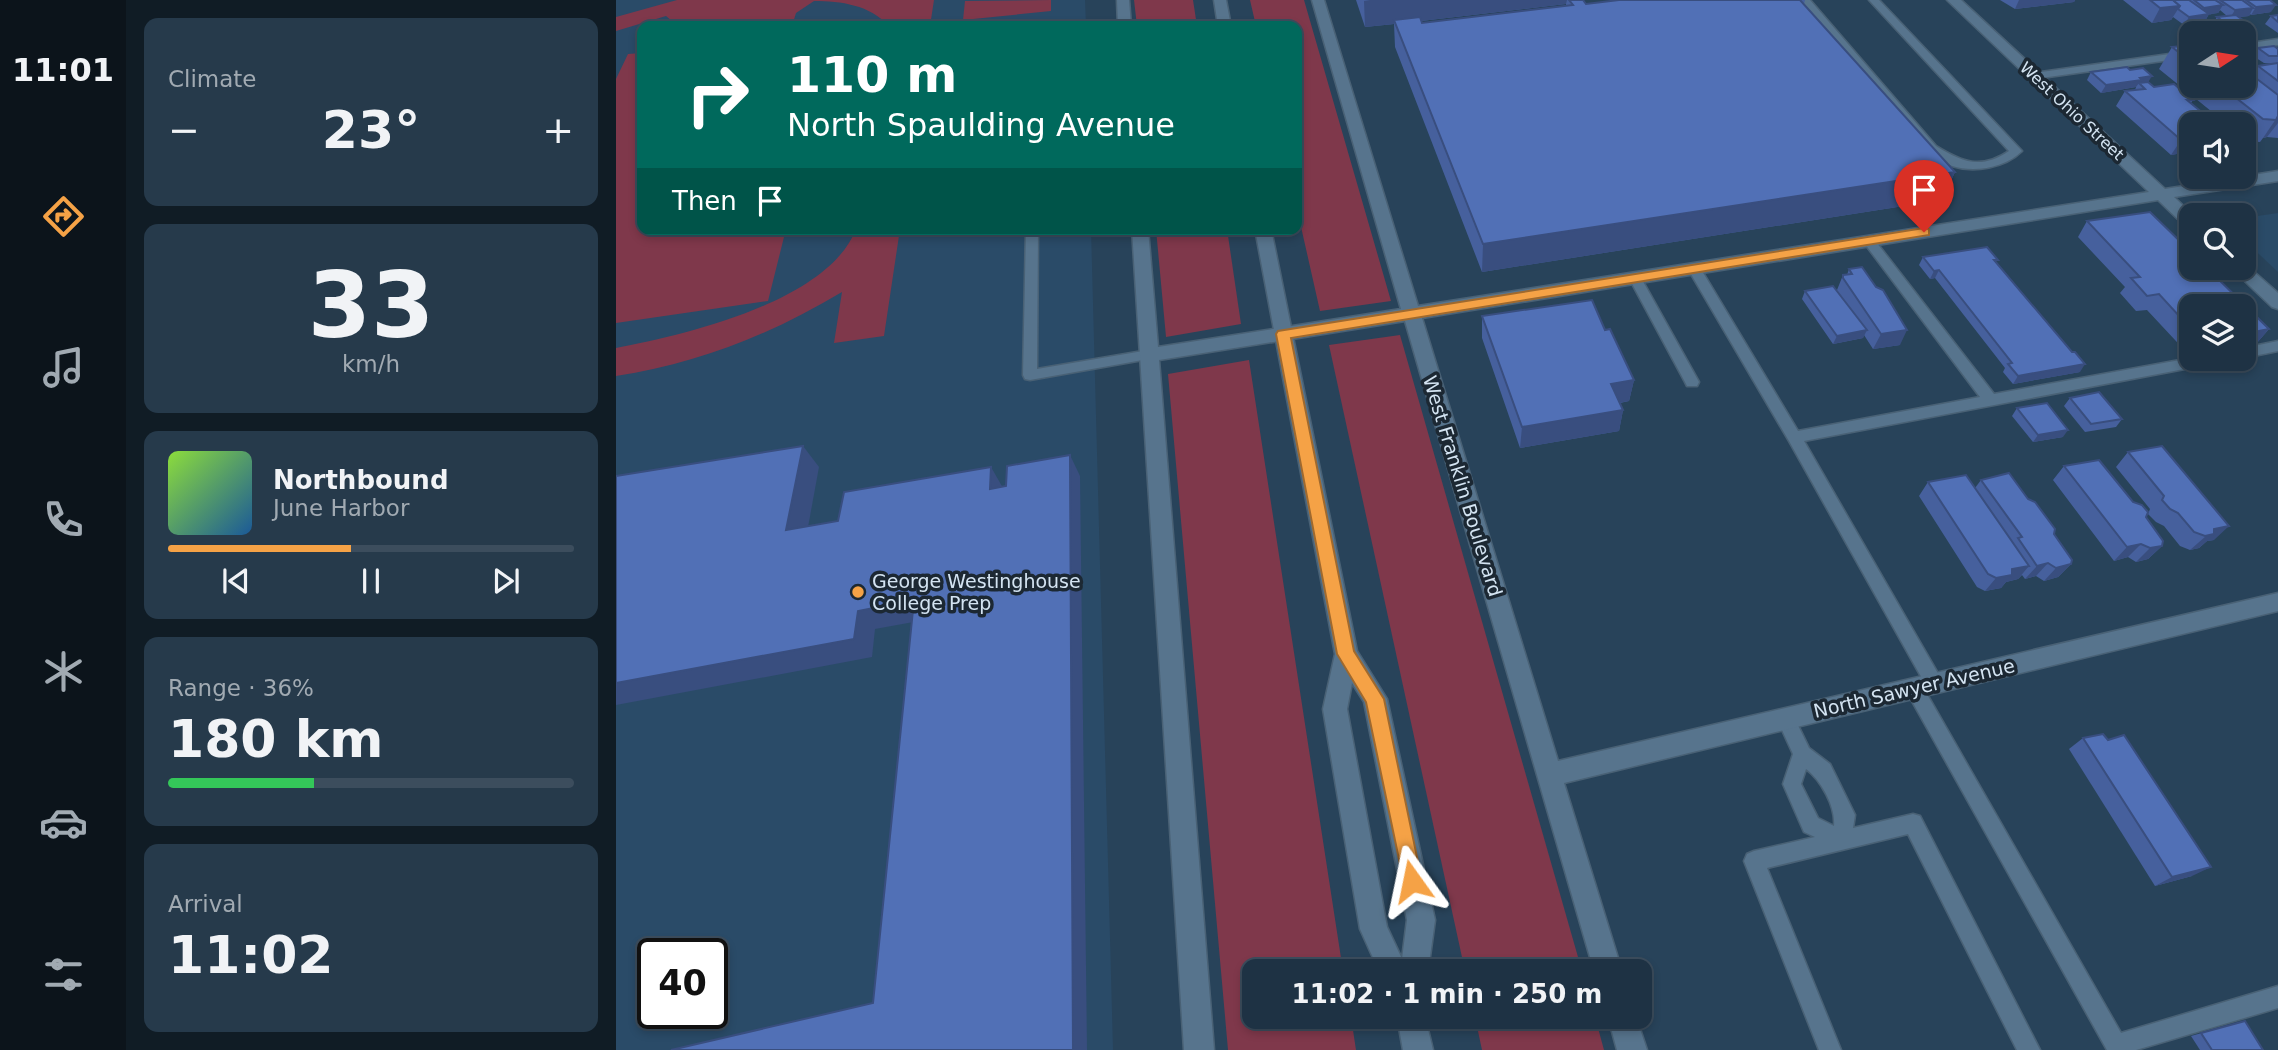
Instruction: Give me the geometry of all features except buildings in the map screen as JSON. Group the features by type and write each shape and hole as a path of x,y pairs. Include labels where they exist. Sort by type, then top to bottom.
{"street":[{"path":"1123,0 1125,21"},
{"path":"1220,0 1224,21"},
{"name":"West Franklin Boulevard","path":"1318,0 1604,959"},
{"name":"West Ohio Street","path":"1953,0 2179,211"},
{"path":"1149,355 2278,176"},
{"path":"1140,235 1199,1050"},
{"path":"1264,235 1346,654 1375,699 1421,920 1416,959"},
{"path":"2253,280 2278,303"},
{"name":"North Sawyer Avenue","path":"1549,775 2278,602"},
{"path":"1346,654 1335,709 1374,929 1388,959"},
{"path":"1414,1029 1418,1050"},
{"path":"1626,1029 1632,1050"}],"lane":[{"path":"1805,0 1932,148 1956,163 1979,165 2006,160 2016,151 1874,0"},
{"path":"2256,45 2278,42"},
{"path":"2034,76 2179,56"},
{"path":"1032,235 1030,375 1149,355"},
{"path":"1869,241 1990,400"},
{"path":"1694,269 1794,437 2117,1047 2278,998"},
{"path":"1635,278 1692,382"},
{"path":"2256,351 2278,346"},
{"path":"1794,437 2179,365"},
{"path":"1786,719 1802,754 1823,770 1844,815 1842,840"},
{"path":"1802,754 1793,784 1811,825 1842,840"},
{"path":"1830,1050 1754,861 1913,823 2029,1050"}],"shaded area":[{"name":"George Westinghouse College Prep","path":"616,0 1085,0 1086,21 637,21 637,235 1091,235 1113,1050 616,1050"},
{"path":"677,0 934,0 931,21 883,21 873,13 855,6 814,1 796,13 794,21 672,21 666,16 637,21 637,25 616,31 616,17"},
{"path":"1051,0 1051,11 963,20 965,1"},
{"path":"1134,0 1193,0 1196,21 1136,21"},
{"path":"1250,0 1304,0 1391,301 1320,311 1302,231 1302,21 1255,21"},
{"path":"637,53 637,235 784,235 768,301 616,323 616,79 628,54"},
{"path":"2278,213 2278,272 2256,251 2256,216"},
{"path":"852,235 899,235 884,336 834,343 842,292 789,321 733,345 676,364 616,376 616,348 678,334 751,311 816,277 840,255"},
{"path":"1157,235 1228,235 1241,324 1166,337"},
{"path":"1400,335 1579,959 1462,959 1329,345"},
{"path":"1249,360 1341,959 1242,959 1242,1029 1353,1029 1356,1050 1228,1050 1168,374"},
{"path":"1478,1029 1598,1029 1604,1050 1482,1050"}],"place":[{"name":"George Westinghouse College Prep","path":"858,592"}],"route":[{"path":"1412,881 1375,699 1346,654 1283,334 1924,232"}]}
